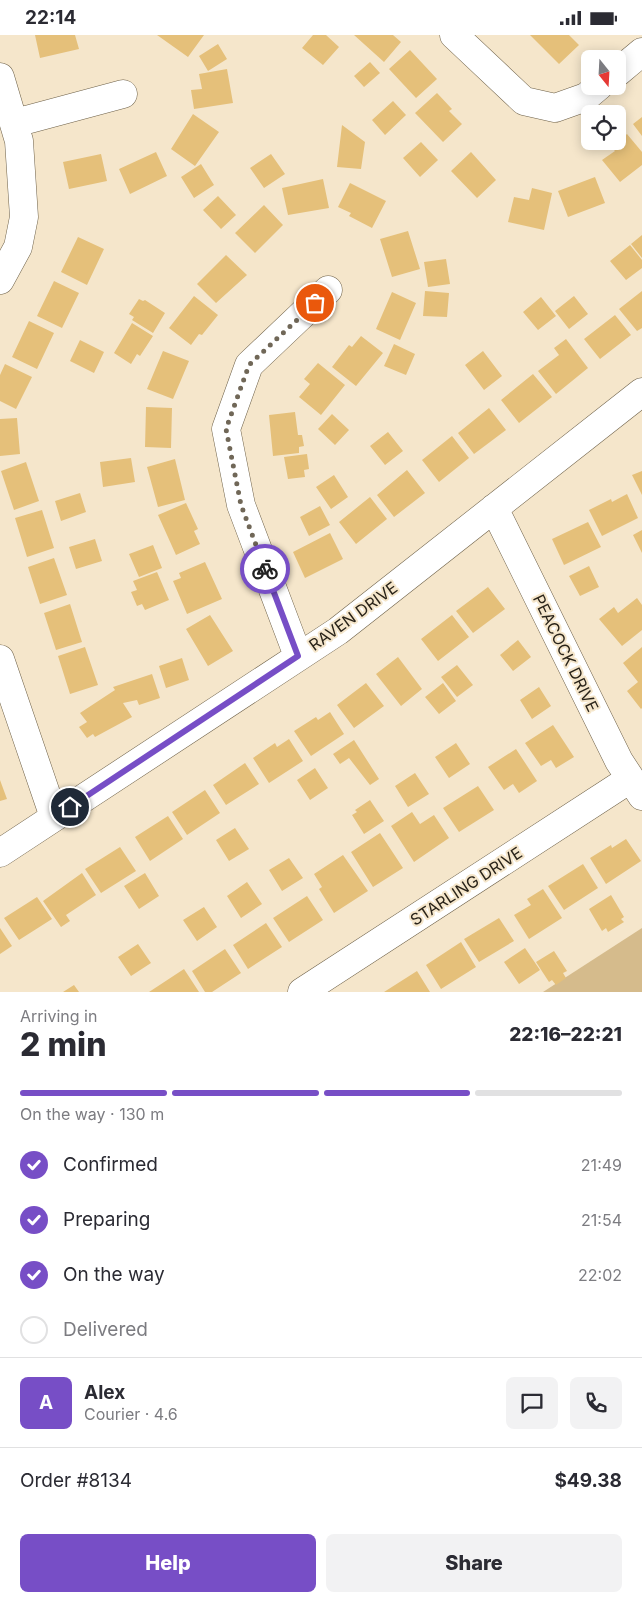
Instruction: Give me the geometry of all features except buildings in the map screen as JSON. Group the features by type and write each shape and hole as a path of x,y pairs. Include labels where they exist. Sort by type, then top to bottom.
{"street":[{"path":"454,35 524,101 555,108 588,95"},
{"path":"626,65 642,52"},
{"path":"0,77 19,141 24,217 18,247 0,279"},
{"path":"15,123 123,94"},
{"path":"298,656 241,505 226,429 249,365 328,290"},
{"name":"RAVEN DRIVE","path":"0,853 338,631 642,393"},
{"name":"PEACOCK DRIVE","path":"494,508 636,788"},
{"path":"0,659 54,817"},
{"name":"STARLING DRIVE","path":"302,992 636,788"}],"shaded area":[{"path":"642,928 642,992 543,992"}],"way so far":[{"path":"265,569 241,505 226,429 249,365 315,303"}],"route":[{"path":"70,807 298,656 265,569"}]}
